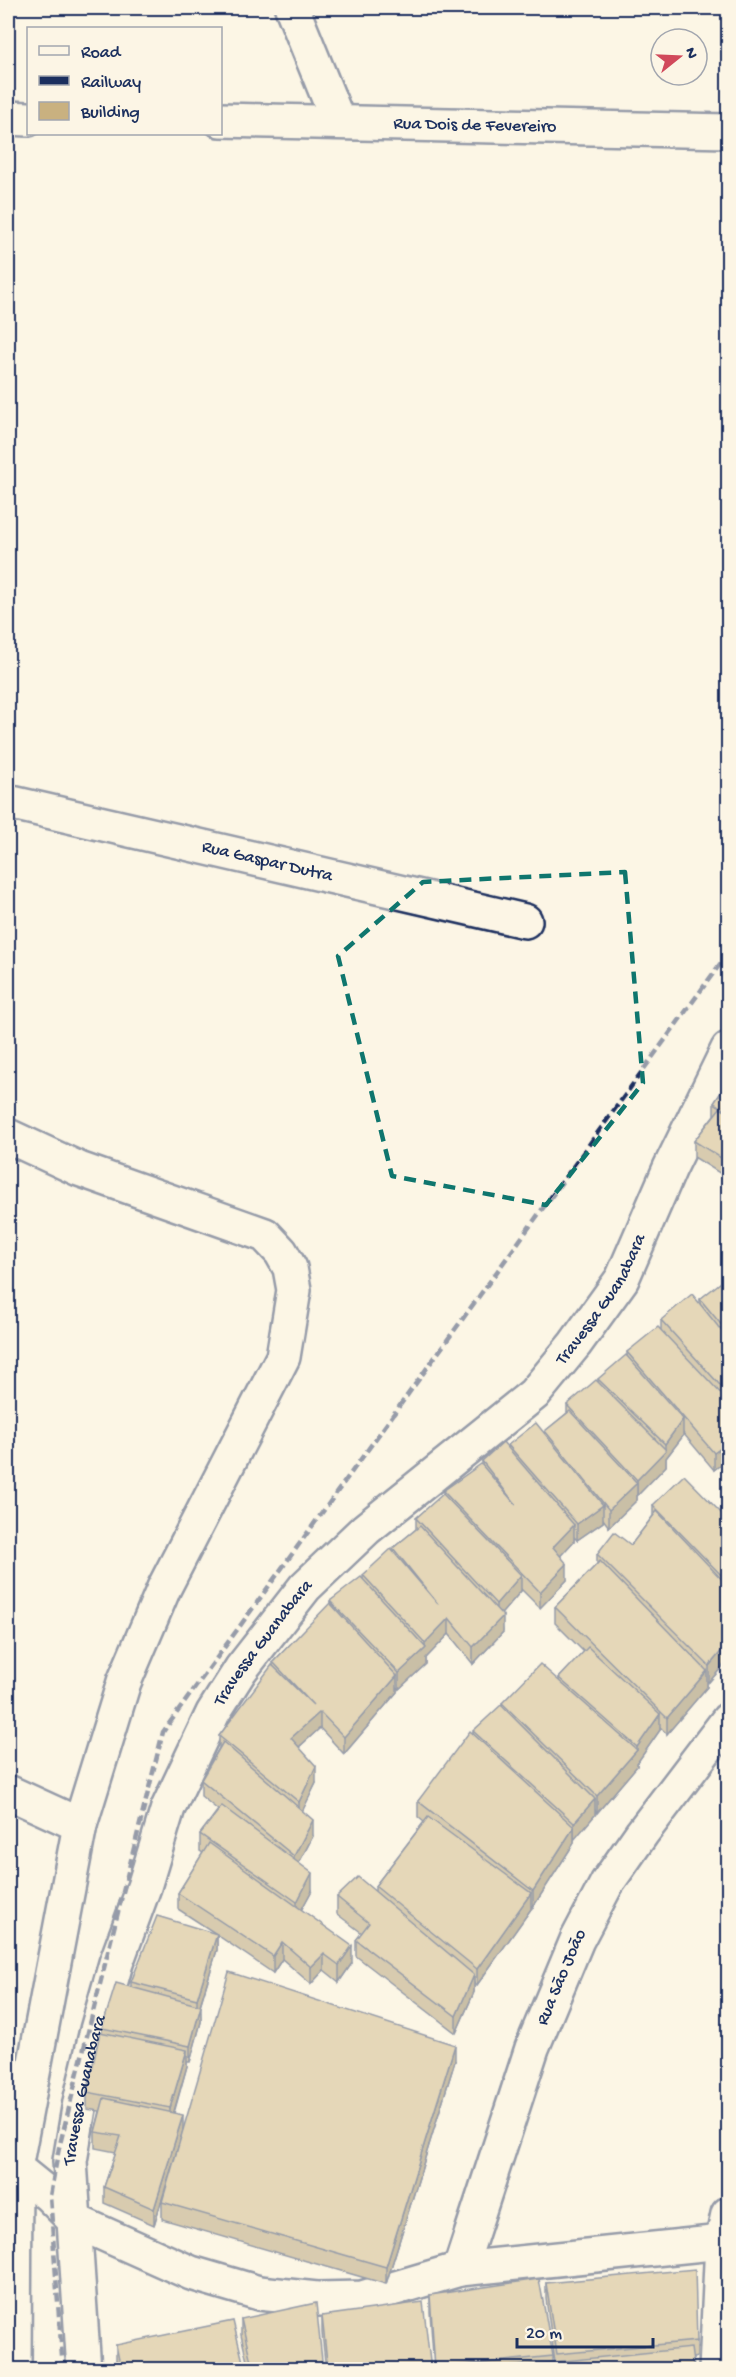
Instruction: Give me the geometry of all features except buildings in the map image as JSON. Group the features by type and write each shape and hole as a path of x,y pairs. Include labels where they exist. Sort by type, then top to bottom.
{"street":[{"path":"292,8 338,121"},
{"path":"8,118 27,118"},
{"name":"Rua Dois de Fevereiro","path":"222,120 729,131"},
{"name":"Rua Gaspar Dutra","path":"8,802 525,921"},
{"name":"Travessa Guanabara","path":"84,2370 70,2161 81,2102 97,2030 116,1964 144,1887 168,1808 213,1713 241,1669 305,1587 366,1529 534,1394 575,1344 622,1279 670,1168 729,1050"},
{"path":"8,1136 79,1168 265,1235 281,1252 290,1268 294,1290 283,1357 164,1588 124,1683 80,1826 11,2165 14,2370"},
{"name":"Rua São João","path":"460,2269 532,2048 577,1940 607,1883 624,1858 729,1720"},
{"path":"8,1792 80,1826"},
{"path":"11,2165 50,2196 75,2221 191,2273 259,2293 317,2298 362,2298 460,2269 725,2228 716,2370"}],"highlighted area":[{"path":"625,872 643,1083 546,1205 392,1176 338,956 423,882"}],"railway":[{"path":"63,2370 50,2196 59,2148 163,1732 728,953"}]}
